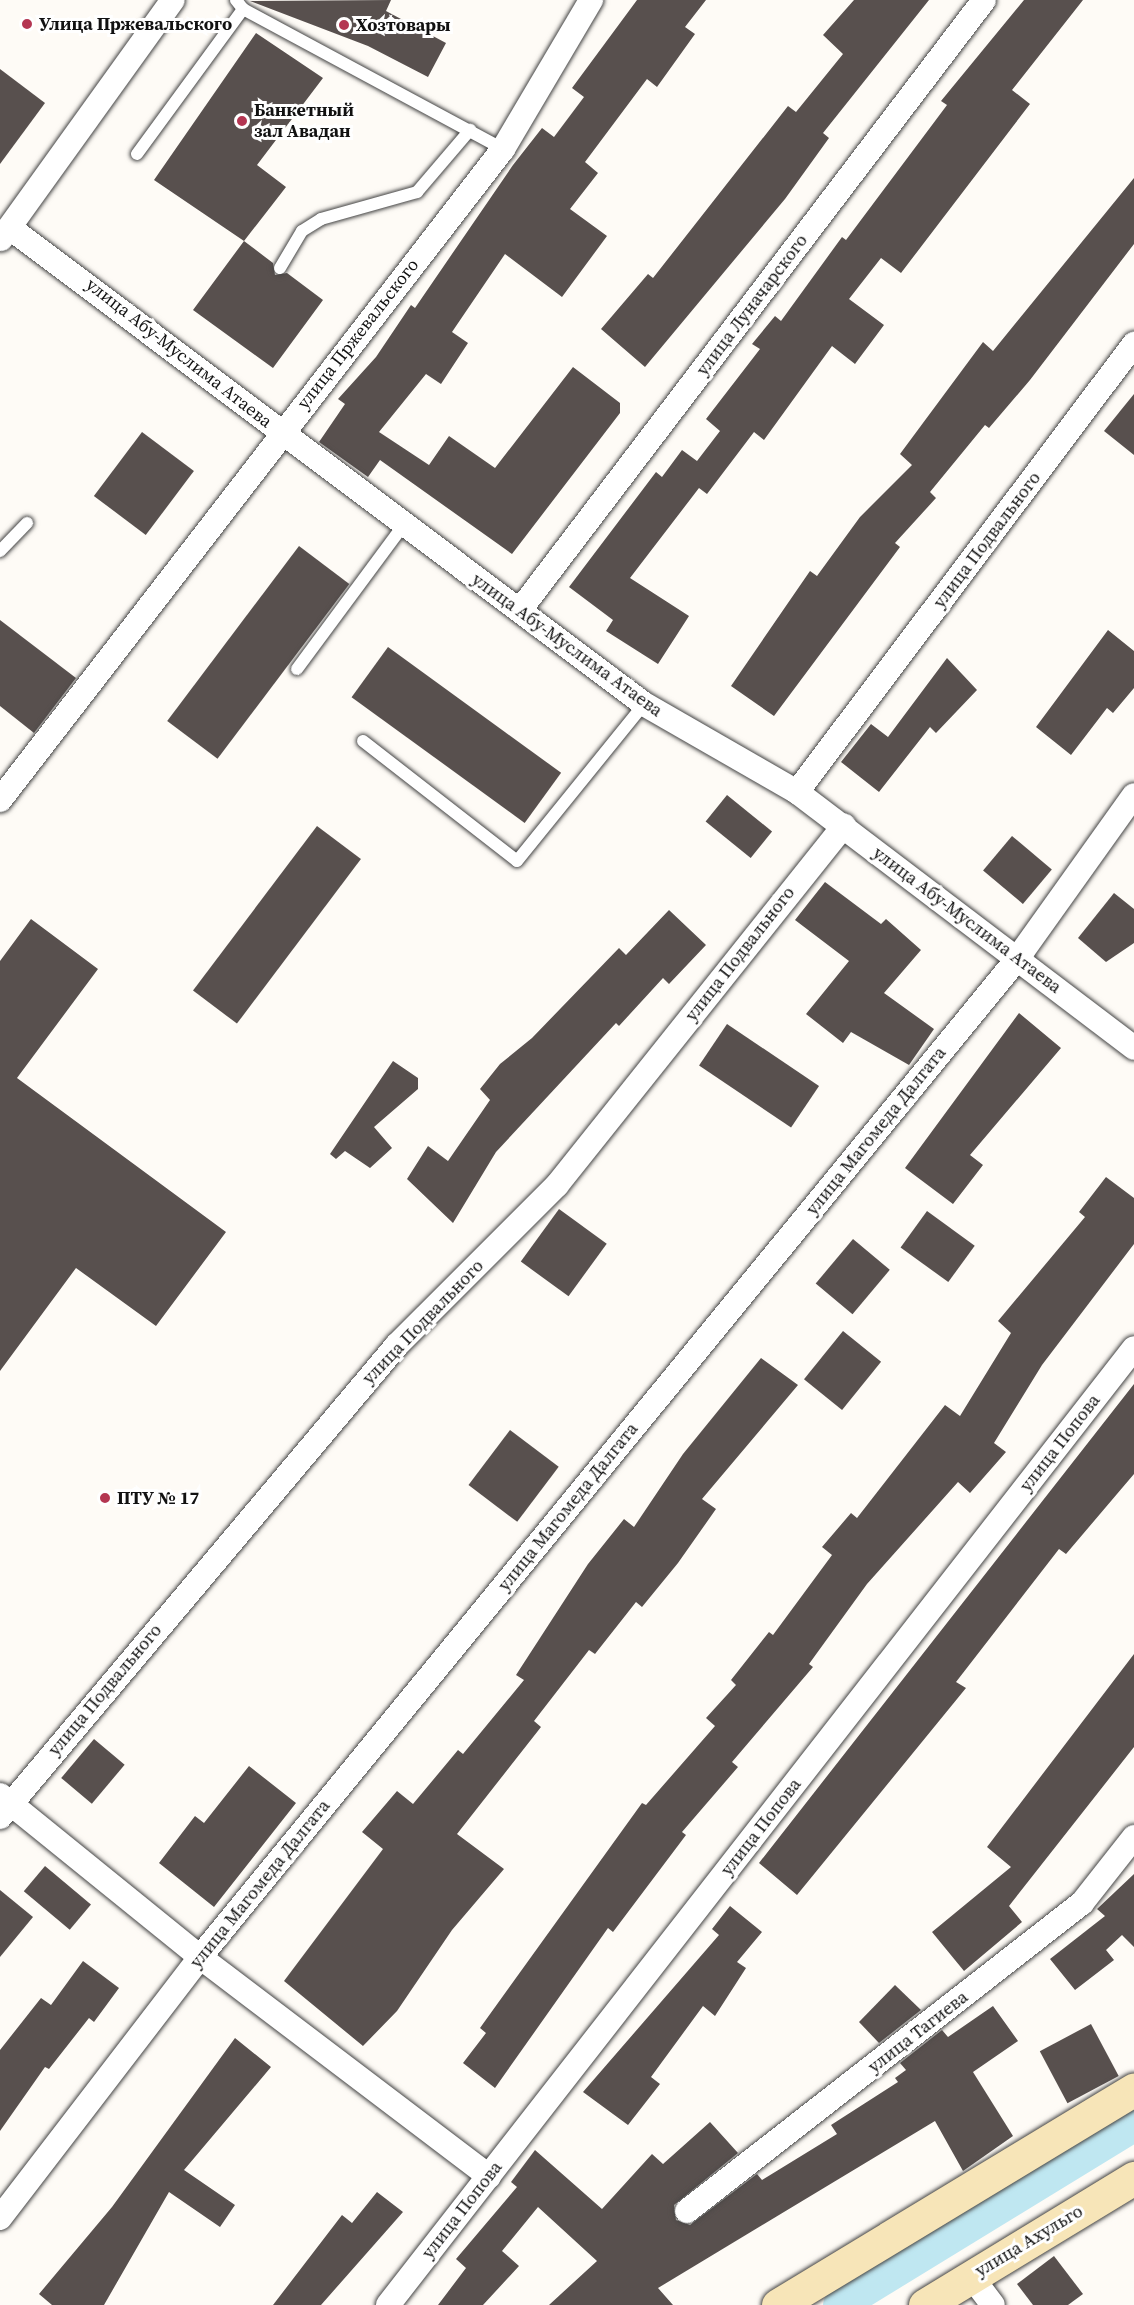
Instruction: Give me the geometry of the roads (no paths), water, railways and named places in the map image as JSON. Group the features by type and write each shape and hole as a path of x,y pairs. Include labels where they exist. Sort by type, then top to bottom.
{"main road":[{"path":"778,2305 1134,2089"},
{"name":"улица Ахульго","path":"925,2305 1134,2178"}],"street":[{"path":"5,234 173,0"},
{"name":"улица Пржевальского","path":"0,800 282,432 503,149 591,0"},
{"name":"улица Луначарского","path":"520,610 984,0"},
{"name":"улица Абу-Муслима Атаева","path":"5,234 282,432 403,526 520,610 644,704 796,792 844,826 1134,1048"},
{"name":"улица Подвального","path":"796,792 1134,344"},
{"name":"улица Магомеда Далгата","path":"0,2218 200,1957 1017,958 1134,795"},
{"name":"улица Подвального","path":"3,1805 397,1345 557,1185 844,826"},
{"name":"улица Попова","path":"388,2305 1134,1348"},
{"path":"3,1805 489,2176"},
{"name":"улица Тагиева","path":"687,2211 1082,1903 1134,1837"},
{"path":"971,2276 993,2305"}],"lane":[{"path":"137,153 240,4 503,149"},
{"path":"280,268 302,231 321,219 417,192 470,130"},
{"path":"0,551 27,523"},
{"path":"297,669 403,526"},
{"path":"363,741 517,861 644,704"}],"waterway":[{"path":"839,2305 1134,2124"}],"place":[{"name":"Улица Пржевальского","path":"27,24"},
{"name":"Хозтовары","path":"344,25"},
{"name":"Банкетный зал Авадан","path":"242,121"},
{"name":"ПТУ № 17","path":"105,1498"}]}
